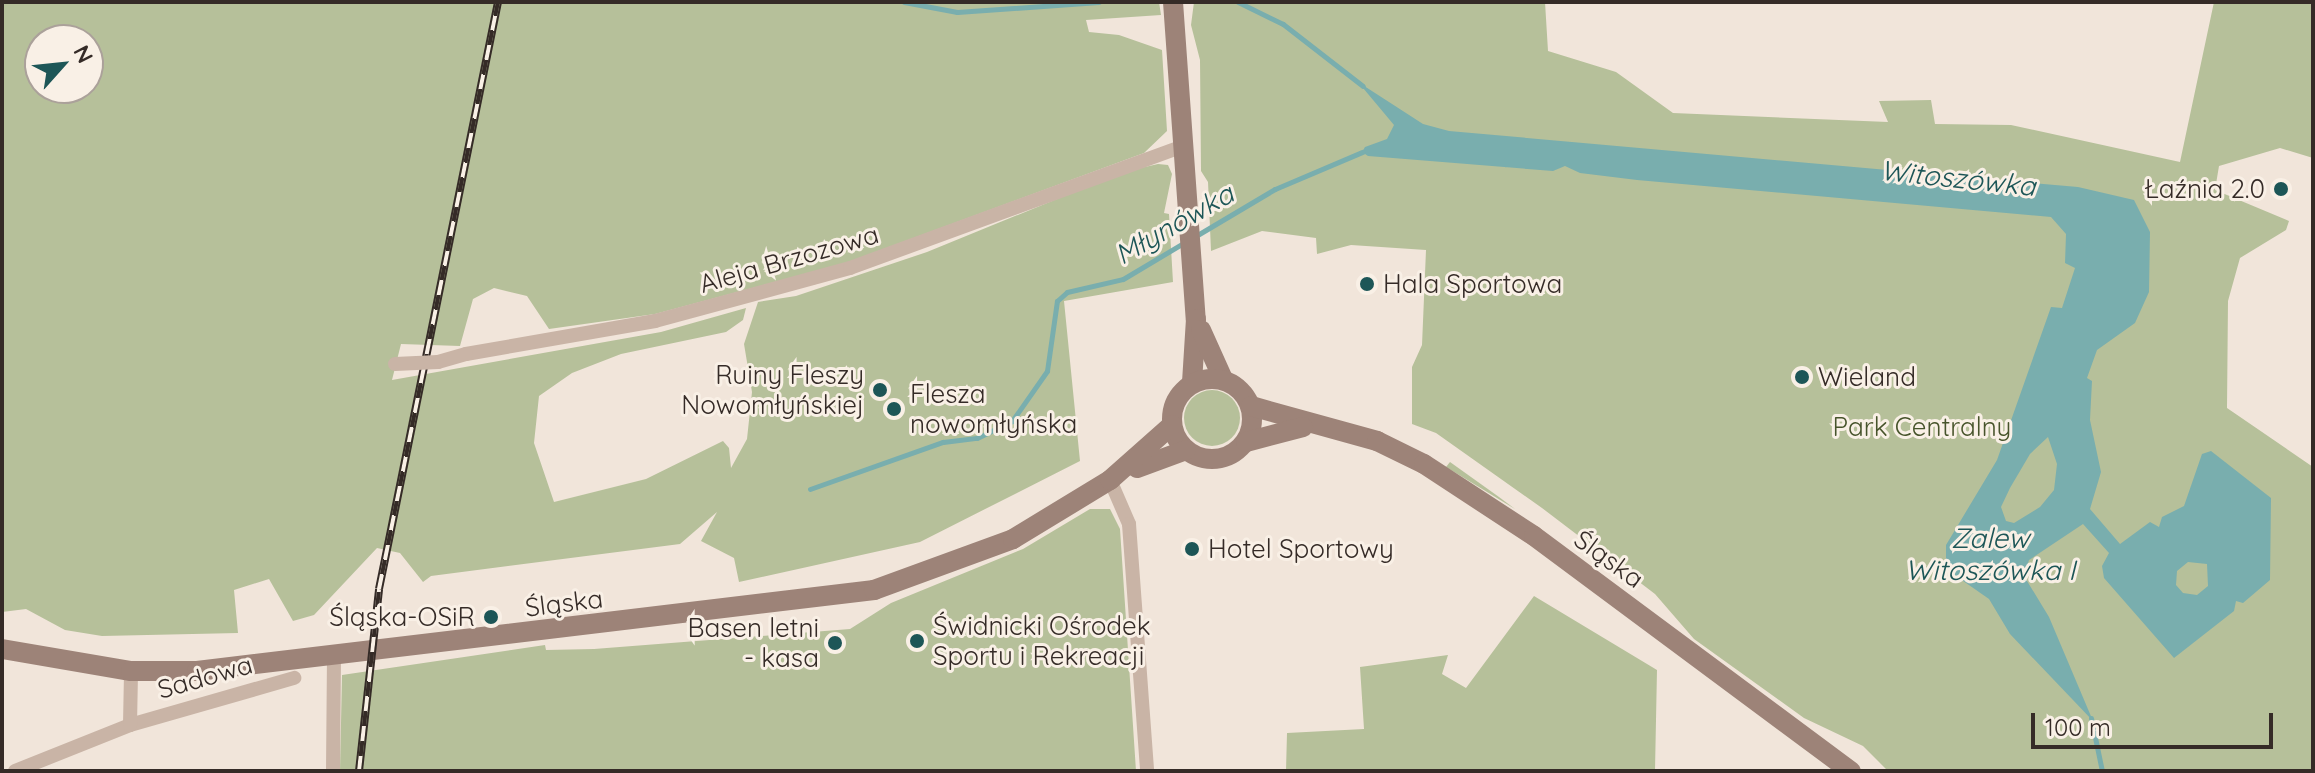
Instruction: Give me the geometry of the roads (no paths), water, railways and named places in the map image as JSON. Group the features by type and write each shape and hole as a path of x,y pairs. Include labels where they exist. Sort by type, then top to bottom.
{"street":[{"path":"1174,9 1196,319 1192,383"},
{"name":"Aleja Brzozowa","path":"395,364 438,362 466,354 655,321 850,268 1183,146"},
{"path":"1196,319 1223,379 1244,394 1251,406 1246,442 1224,458 1198,457 1186,450 1172,425 1175,401 1192,383 1223,379"},
{"name":"Śląska","path":"1251,406 1377,441 1424,464 1534,536 1851,771"},
{"name":"Śląska","path":"1110,480 1172,425"},
{"name":"Śląska","path":"1246,442 1273,431 1315,425"},
{"name":"Śląska","path":"2,649 131,671 197,671 874,590 1013,539 1110,480 1186,450"},
{"path":"1110,480 1129,524 1147,771"},
{"path":"333,771 334,656"},
{"name":"Sadowa","path":"130,725 131,671"},
{"name":"Sadowa","path":"15,771 130,725 294,678"}],"water":[{"name":"Zalew Witoszówka I","path":"1358,82 1423,124 1449,131 2078,187 2134,200 2150,232 2149,292 2135,323 2097,350 2087,378 2092,381 2090,420 2101,472 2090,509 2120,544 2150,522 2159,527 2162,517 2184,506 2202,454 2211,451 2271,498 2270,580 2243,603 2236,601 2234,611 2174,658 2104,578 2102,566 2109,553 2083,524 2029,560 2024,576 2049,617 2093,721 2010,634 1989,599 1946,569 1946,545 1997,460 2051,307 2062,308 2075,268 2065,263 2066,234 2051,217 1637,180 1580,173 1565,166 1553,171 1368,156 1362,152 1365,147 1387,139 1394,125","holes":["2048,437 2057,464 2054,490 2040,507 2014,523 2006,521 2001,507 2010,488 2030,454","2188,562 2207,564 2208,586 2197,595 2183,593 2176,585 2177,571"]}],"waterway":[{"name":"Witoszówka","path":"904,2 957,12 1099,2"},
{"name":"Witoszówka","path":"1238,2 1283,24 1363,86"},
{"name":"Młynówka","path":"1194,237 1275,189 1362,152"},
{"name":"Młynówka","path":"810,489 943,442 977,438 1012,421 1047,371 1057,301 1067,292 1123,279 1185,242"},
{"name":"Witoszówka","path":"2091,718 2102,771"}],"railway":[{"path":"359,771 379,589 498,2"}],"place":[{"name":"Łaźnia 2.0","path":"2281,189"},
{"name":"Hala Sportowa","path":"1367,284"},
{"name":"Wieland","path":"1802,377"},
{"name":"Ruiny Fleszy Nowomłyńskiej","path":"880,390"},
{"name":"Flesza nowomłyńska","path":"894,409"},
{"name":"Hotel Sportowy","path":"1192,549"},
{"name":"Śląska-OSiR","path":"491,617"},
{"name":"Świdnicki Ośrodek Sportu i Rekreacji","path":"917,641"},
{"name":"Basen letni - kasa","path":"835,643"}],"park label":[{"name":"Park Centralny","path":"1922,427"}]}
